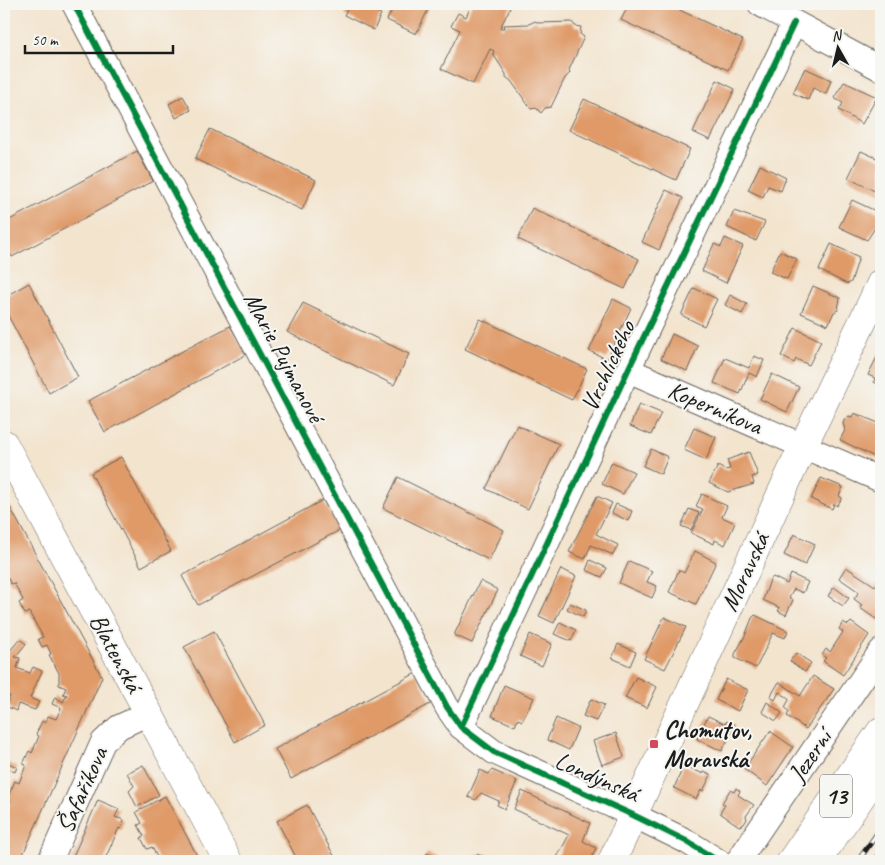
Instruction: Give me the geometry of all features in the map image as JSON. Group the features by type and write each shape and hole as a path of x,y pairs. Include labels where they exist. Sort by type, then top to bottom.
{"main road":[{"name":"Moravská","path":"612,861 803,446 881,283"},
{"name":"Blatenská","path":"4,444 228,861"},
{"name":"13","path":"791,861 881,731"},
{"name":"13","path":"817,861 881,768"}],"street":[{"name":"Marie Pujmanové","path":"74,4 447,707 461,727"},
{"path":"760,4 881,69"},
{"name":"Vrchlického","path":"461,727 628,370 794,23"},
{"name":"Koperníkova","path":"628,370 881,480"},
{"name":"Jezerní","path":"738,861 881,651"},
{"name":"Šafaříkova","path":"50,861 103,742 119,727 149,713"},
{"name":"Londýnská","path":"461,727 494,752 633,815 686,841 718,861"}],"building":[{"path":"350,4 376,4 373,10 381,14 374,30 344,15"},
{"path":"395,4 431,4 416,34 387,20"},
{"path":"472,4 512,4 500,28 505,28 504,25 529,24 535,21 538,23 572,22 575,26 581,27 580,34 584,37 569,70 570,73 565,78 551,107 545,108 541,113 536,108 531,109 506,77 493,54 494,51 490,49 473,84 441,69 460,30 451,26 458,13 466,17"},
{"path":"629,4 667,4 743,40 728,70 621,20"},
{"path":"805,68 831,80 826,94 813,88 808,100 793,93"},
{"path":"717,80 735,89 710,140 693,132"},
{"path":"844,82 877,97 862,124 839,110 843,103 834,98"},
{"path":"183,96 191,110 176,118 169,104"},
{"path":"584,99 690,149 676,180 569,130"},
{"path":"210,129 316,180 302,210 195,159"},
{"path":"137,151 153,181 12,257 4,241 4,223"},
{"path":"861,151 881,160 881,194 848,178"},
{"path":"760,165 786,178 781,191 768,186 763,197 748,190"},
{"path":"666,190 683,198 659,250 642,242"},
{"path":"852,200 880,213 881,219 867,240 839,227"},
{"path":"532,208 639,259 625,289 518,239"},
{"path":"734,211 765,222 756,241 727,227"},
{"path":"725,238 743,246 726,283 702,271 714,244 721,247"},
{"path":"831,244 859,257 851,282 847,284 819,270"},
{"path":"780,251 797,259 787,279 770,272"},
{"path":"29,283 78,377 49,393 4,308 4,297"},
{"path":"813,286 840,298 838,310 834,312 828,325 801,313"},
{"path":"694,288 717,299 704,326 681,315"},
{"path":"730,295 747,304 742,314 725,305"},
{"path":"613,299 631,308 607,359 589,351"},
{"path":"303,303 409,354 394,385 287,332"},
{"path":"480,319 587,369 572,400 465,349"},
{"path":"230,326 247,354 105,432 88,401"},
{"path":"795,328 821,341 809,365 796,359 794,363 781,356"},
{"path":"672,334 698,346 687,371 661,359"},
{"path":"881,349 881,386 874,382 875,378 868,375"},
{"path":"754,356 764,360 757,377 749,373 740,394 714,383 725,358 749,368"},
{"path":"772,374 799,387 787,412 760,399"},
{"path":"639,404 661,413 651,435 630,426"},
{"path":"854,413 881,424 881,449 877,458 840,440 845,430 843,423 845,419 849,416 852,417"},
{"path":"517,425 559,444 528,509 486,489"},
{"path":"694,428 716,437 706,460 684,450"},
{"path":"651,449 668,457 661,474 643,466"},
{"path":"749,452 758,475 752,477 754,484 728,492 709,483 718,466 725,470 730,469 727,460"},
{"path":"121,457 171,551 141,567 91,473"},
{"path":"612,462 634,472 623,494 602,484"},
{"path":"398,477 504,530 489,560 383,508"},
{"path":"821,478 843,487 839,496 842,498 837,506 834,504 832,509 811,499"},
{"path":"702,494 727,506 722,517 735,523 725,545 715,540 714,544 691,533 703,509 696,506"},
{"path":"4,496 102,677 20,861 4,861 4,816 11,801 7,799 15,781 19,783 26,765 23,764 29,751 32,753 39,736 36,734 42,721 45,723 48,716 56,719 61,708 52,704 55,697 63,702 67,695 63,694 66,688 59,685 59,673 49,655 51,654 47,645 42,647 38,639 43,637 29,612 25,614 19,603 23,600 14,583 11,584 4,572 7,570 4,564"},
{"path":"597,496 612,503 596,534 618,545 613,555 591,545 585,559 569,552"},
{"path":"323,500 340,530 198,605 182,576"},
{"path":"616,504 632,511 628,521 612,513"},
{"path":"689,509 699,513 691,530 681,526"},
{"path":"794,534 815,544 805,565 784,555"},
{"path":"695,551 716,562 696,604 669,592 679,570 684,573"},
{"path":"590,560 607,568 602,577 586,570"},
{"path":"629,561 652,571 647,582 657,586 652,598 619,583"},
{"path":"846,567 875,586 881,577 881,620 879,621 860,608 862,605 854,599 859,592 839,578"},
{"path":"561,569 576,576 554,623 539,616"},
{"path":"791,574 808,582 803,593 794,589 789,598 793,600 786,615 778,611 780,608 763,600 770,580 773,577 787,584"},
{"path":"480,581 498,590 472,643 454,635"},
{"path":"834,587 849,598 843,606 828,596"},
{"path":"570,603 586,610 583,617 567,609"},
{"path":"755,615 788,631 785,638 773,633 756,668 735,658 735,654"},
{"path":"664,617 686,627 665,669 644,659"},
{"path":"560,622 576,630 571,641 554,634"},
{"path":"843,622 848,625 851,622 869,635 843,675 823,661 826,658 822,655 826,649 830,652 843,632 839,629"},
{"path":"214,631 265,725 235,742 184,647"},
{"path":"530,634 552,644 542,666 520,656"},
{"path":"20,639 26,644 15,657 20,658 17,668 30,673 33,667 42,671 30,698 39,702 35,710 18,704 16,711 6,706 10,696 4,693 4,665 7,654"},
{"path":"618,644 636,652 630,666 612,658"},
{"path":"796,653 811,663 805,672 790,661"},
{"path":"416,673 432,703 291,779 275,749"},
{"path":"813,676 834,689 806,729 787,716 789,712 785,707 789,700 787,697 779,692 775,700 770,697 779,682 800,696"},
{"path":"636,677 657,687 647,708 625,698"},
{"path":"726,679 748,690 738,711 716,700"},
{"path":"504,685 534,698 522,721 518,719 515,726 492,716"},
{"path":"591,699 604,705 596,721 583,716"},
{"path":"767,702 782,713 776,721 762,712"},
{"path":"708,716 725,724 727,721 735,725 722,751 697,739 700,728 702,728"},
{"path":"556,718 578,728 569,750 547,740"},
{"path":"770,731 793,747 767,786 744,769"},
{"path":"616,733 624,757 602,765 593,741"},
{"path":"4,761 17,767 15,772 4,767"},
{"path":"143,765 159,795 137,807 129,791 134,786 127,773"},
{"path":"684,765 703,774 704,772 711,775 703,791 701,790 696,799 674,788"},
{"path":"480,770 489,774 492,770 517,781 505,809 497,805 499,801 481,793 476,800 468,797"},
{"path":"736,788 740,791 738,795 754,805 746,816 747,819 744,824 739,826 720,813 725,805 722,803 730,790 734,792"},
{"path":"522,791 590,823 583,841 596,848 590,861 555,861 569,835 514,809"},
{"path":"165,796 200,861 159,861 152,847 147,849 141,838 144,836 138,825 142,823 136,812"},
{"path":"98,800 119,809 115,817 124,820 121,829 119,828 104,861 71,861"},
{"path":"307,805 337,861 298,861 277,821"},
{"path":"427,853 446,861 423,861"},
{"path":"476,854 493,859 492,861 474,861"},
{"path":"546,857 555,861 544,861"}],"railway":[{"path":"858,861 881,828"},
{"path":"875,861 881,853"}],"cycle path":[{"path":"74,4 447,707 461,727 494,752 633,815 686,841 718,861"},
{"path":"461,727 628,370 794,23"}],"place":[{"name":"Chomutov, Moravská","path":"654,744"}]}
